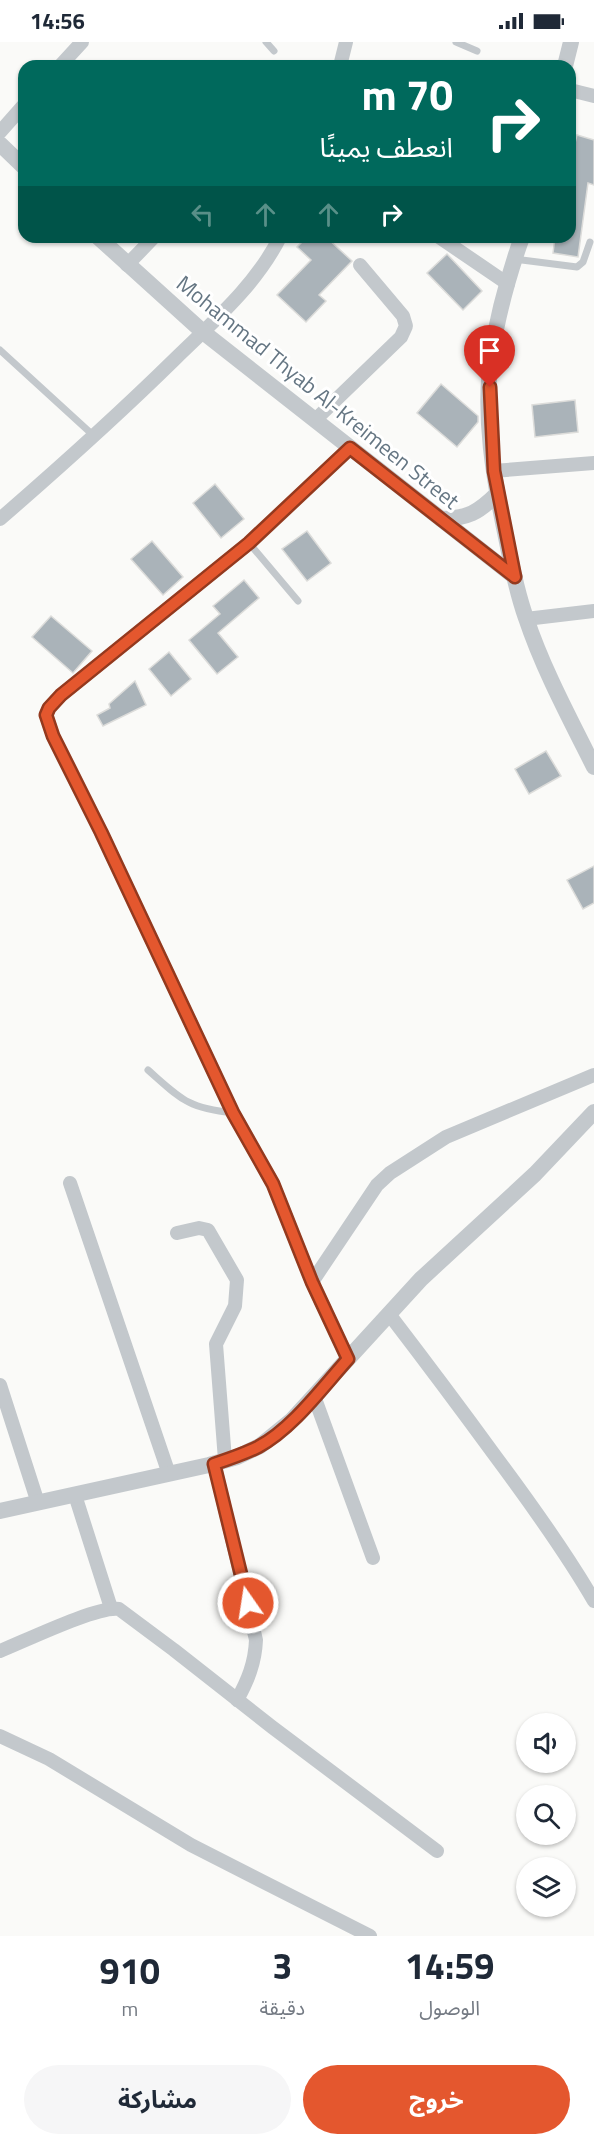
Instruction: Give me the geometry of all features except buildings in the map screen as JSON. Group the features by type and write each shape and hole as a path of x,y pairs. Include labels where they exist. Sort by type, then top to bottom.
{"street":[{"path":"66,60 82,42"},
{"path":"342,60 346,42"},
{"path":"566,60 571,42"},
{"path":"576,92 594,96"},
{"path":"0,132 18,112"},
{"path":"0,144 18,161"},
{"name":"Mohammad Thyab Al-Kreimeen Street","path":"104,243 203,332 515,577"},
{"path":"127,265 148,243"},
{"path":"0,519 94,436 203,332 255,278 277,243"},
{"path":"448,243 508,284"},
{"path":"520,243 492,354 490,416 497,494 526,619 555,688 594,767"},
{"path":"315,420 401,337 406,326 403,316 360,265"},
{"path":"348,1359 312,1282 273,1184 233,1113 101,832 53,736 46,715 61,695 249,543 350,448"},
{"path":"494,471 594,463"},
{"path":"441,519 466,517 476,513 497,494"},
{"path":"526,619 594,611"},
{"path":"312,1282 376,1185 390,1173 446,1137 594,1075"},
{"path":"0,1511 220,1462 260,1446 276,1434 314,1396 446,1254 535,1174 594,1112"},
{"path":"70,1183 169,1474"},
{"path":"177,1233 200,1228 208,1230 237,1280 235,1306 216,1344 220,1462 256,1640 254,1663 237,1700"},
{"path":"389,1314 524,1494 594,1601"},
{"path":"0,1385 38,1503"},
{"path":"314,1396 373,1558"},
{"path":"75,1495 111,1608"},
{"path":"0,1651 94,1612 111,1608 125,1612 437,1851"},
{"path":"0,1736 58,1764 191,1845 370,1936"}],"lane":[{"path":"266,42 274,51"},
{"path":"456,42 477,51"},
{"path":"514,259 577,267 583,262 590,242"},
{"path":"0,350 94,436"},
{"path":"249,543 298,601"},
{"path":"148,1070 181,1098 195,1106 233,1113"}],"route":[{"path":"248,1603 214,1464 260,1446 276,1434 292,1420 348,1359 312,1282 273,1184 233,1113 165,966 53,736 46,715 61,695 249,543 350,448 515,577 502,521 494,471 490,387"}]}
